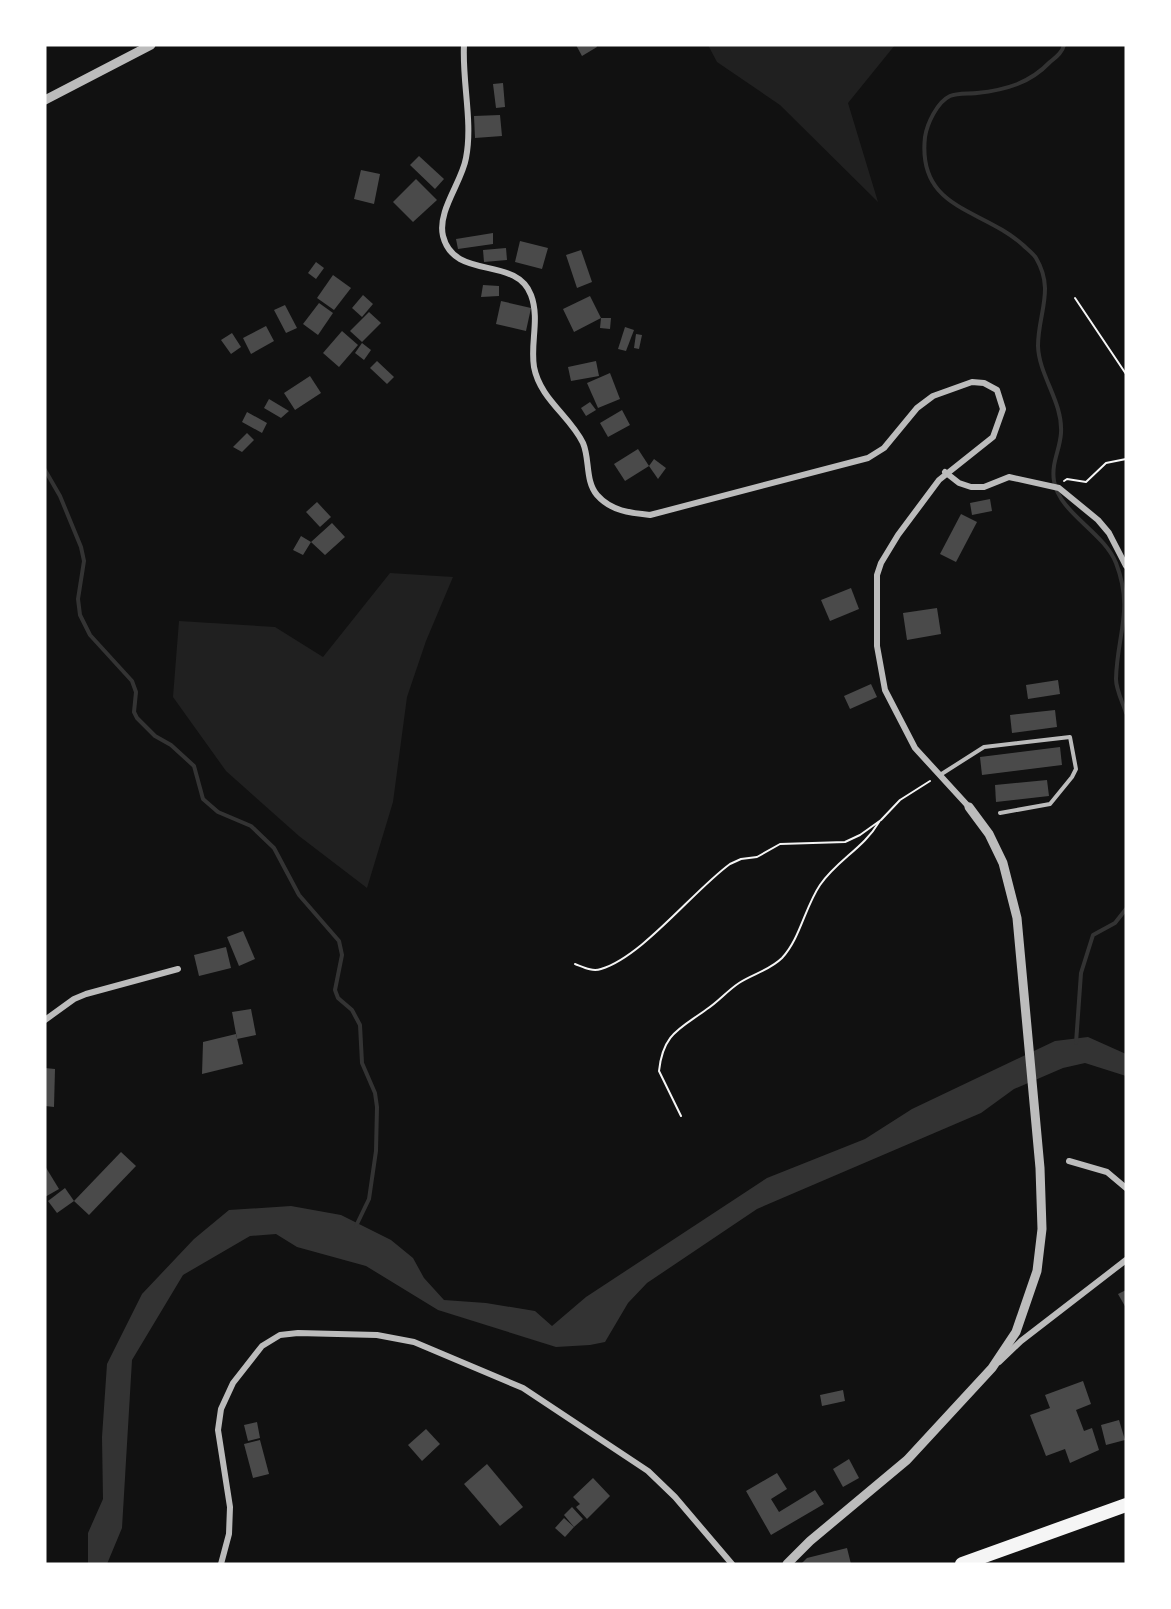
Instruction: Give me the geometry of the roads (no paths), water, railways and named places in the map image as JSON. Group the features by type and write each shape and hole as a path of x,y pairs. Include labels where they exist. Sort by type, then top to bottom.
{"highway":[{"path":"962,1564 1126,1505"}],"street":[{"path":"45,100 151,45"},
{"path":"464,45 463,67 468,146 463,172 442,225 442,235 454,254 470,264 510,272 526,284 535,315 533,355 537,376 552,404 582,441 592,487 604,502 625,512 650,515 852,463 884,448 917,408 933,396 972,382 990,385 1001,400 1003,409 999,427 988,442 945,472 904,526 880,563 877,575 877,645 885,690 910,741 969,807 989,834 1009,881 1017,918 1040,1168 1042,1229 1038,1271 1016,1332 992,1368"},
{"path":"945,472 958,483 971,487 984,487 1009,477 1059,488 1098,520 1109,533 1126,566"},
{"path":"45,1020 74,999 86,994 178,969"},
{"path":"1069,1161 1107,1172 1126,1188"},
{"path":"787,1564 810,1541 907,1460 992,1368 1021,1341 1126,1260"},
{"path":"221,1564 229,1534 230,1507 218,1430 220,1409 233,1383 262,1346 280,1335 298,1333 377,1335 414,1342 522,1388 648,1471 675,1497 732,1564"}],"lane":[{"path":"940,775 984,747 1070,737 1076,769 1050,804 1000,813"}],"waterway":[{"path":"1064,45 1057,57 1026,80 998,90 956,94 945,99 933,114 928,126 925,137 925,161 931,179 942,193 1023,245 1035,256 1042,270 1045,291 1039,334 1039,357 1061,422 1054,481 1064,503 1102,542 1116,563 1124,595 1116,683 1126,713"},
{"path":"45,470 60,496 81,547 84,561 78,599 80,615 90,635 132,681 136,692 134,712 137,718 155,736 171,745 194,766 203,799 218,812 251,826 274,848 299,895 339,941 342,955 335,990 338,998 352,1010 360,1025 362,1063 375,1093 377,1107 376,1151 369,1199 356,1226"},
{"path":"1076,1043 1081,973 1093,935 1115,923 1126,909"}]}
